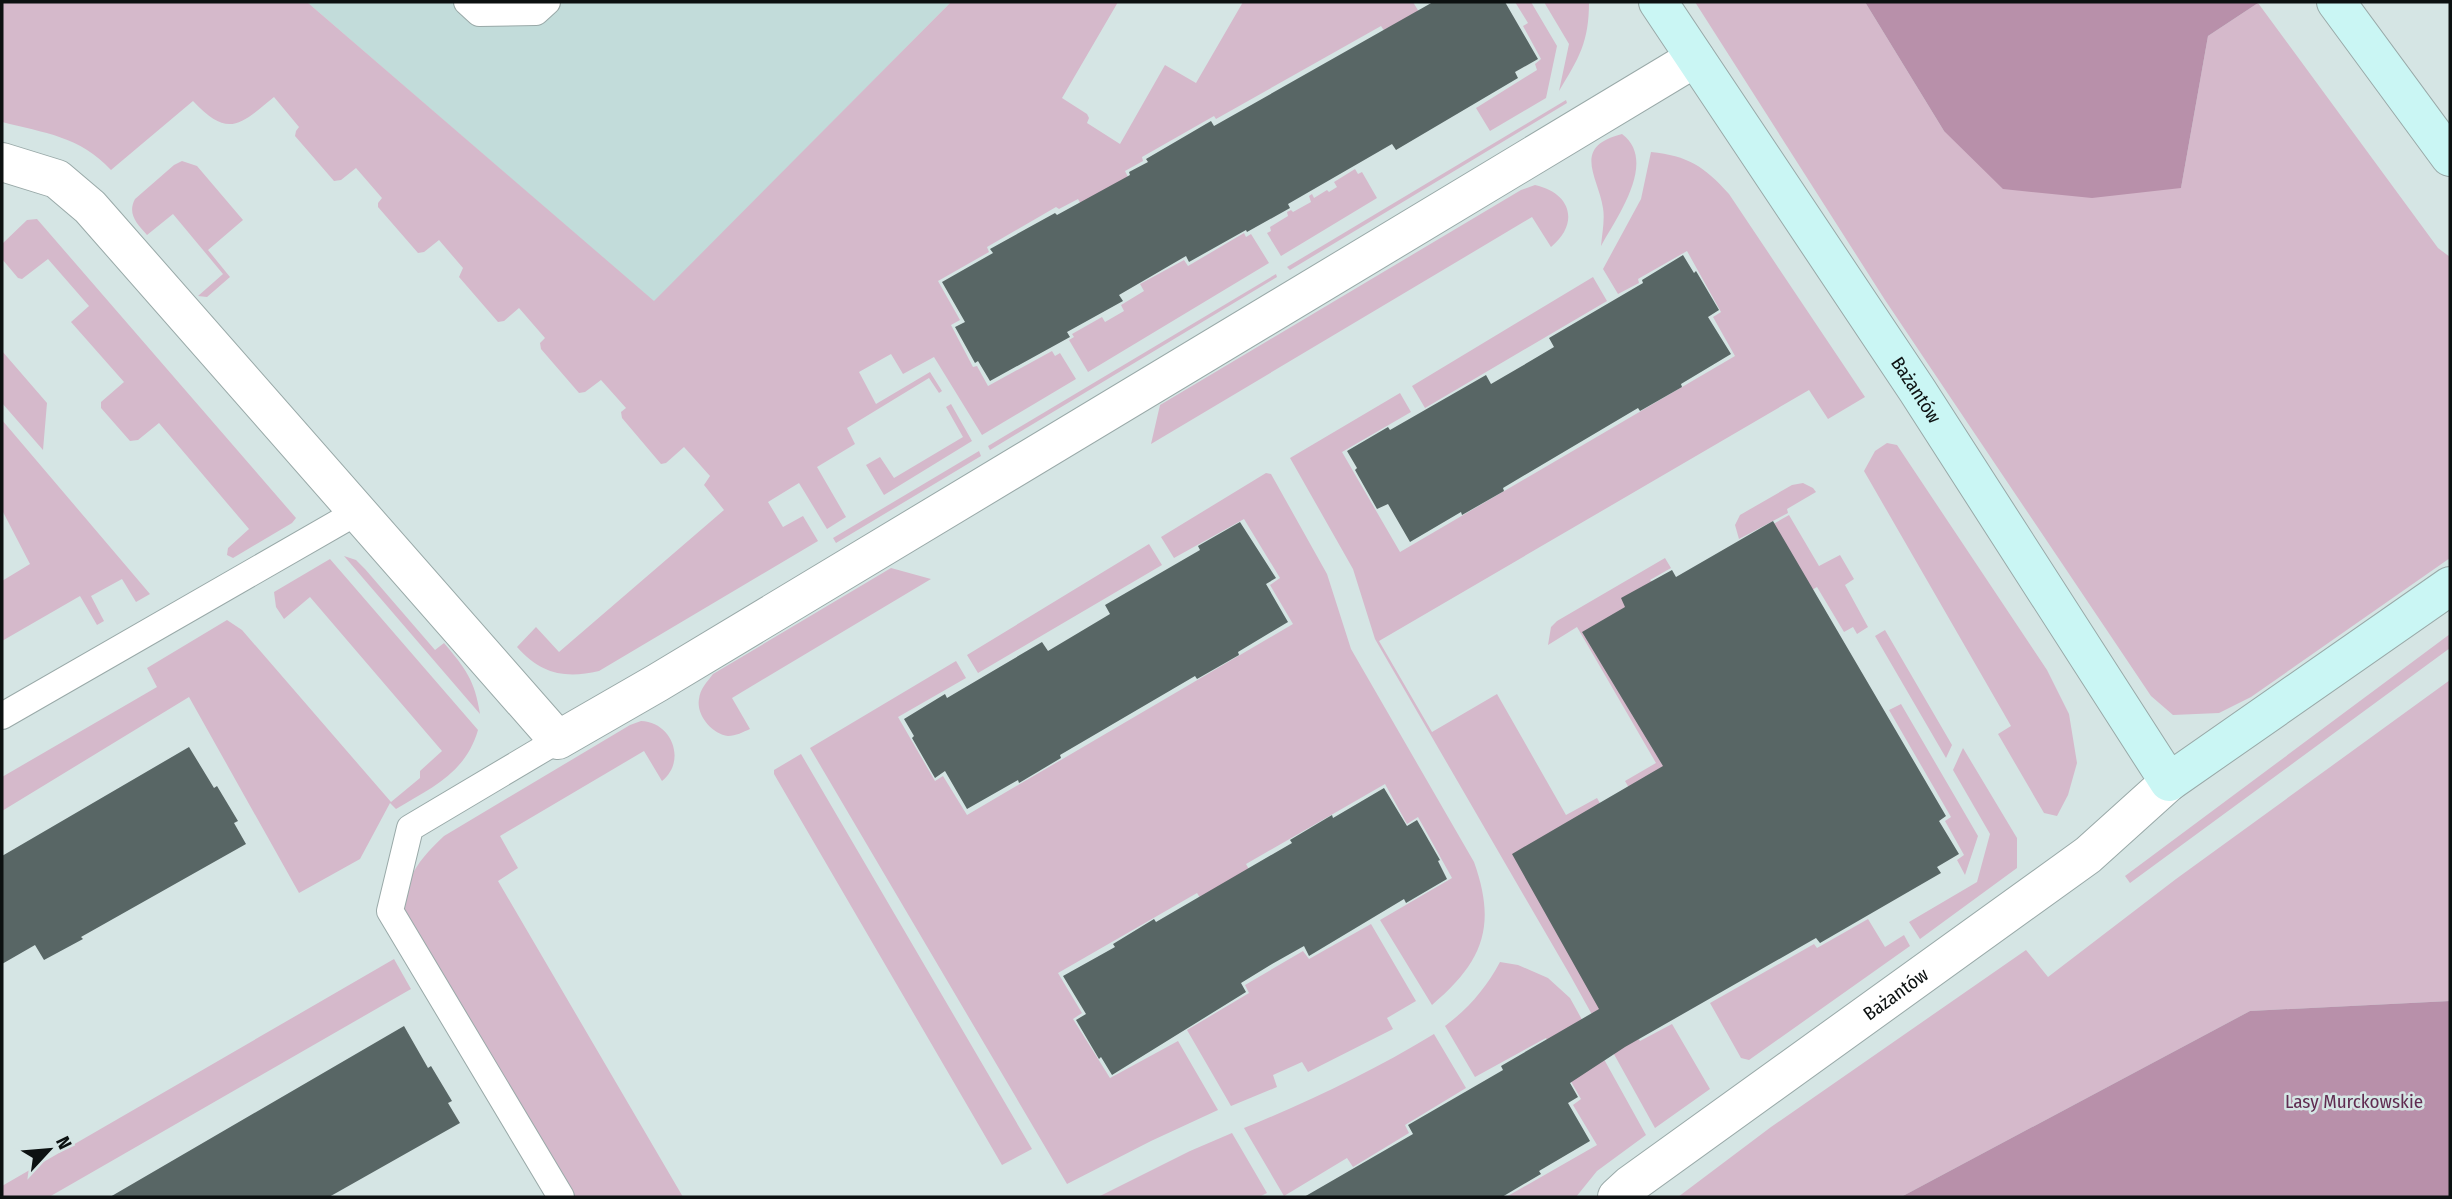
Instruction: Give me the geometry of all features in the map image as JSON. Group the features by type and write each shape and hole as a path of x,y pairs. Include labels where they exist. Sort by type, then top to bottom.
{"street":[{"name":"Bażantów","path":"1658,2 1903,369 2169,782"},
{"path":"2336,2 2450,157"},
{"path":"2,162 57,179 90,207 558,740 1695,58"},
{"name":"Bażantów","path":"1617,1197 2088,855 2169,782 2450,586"}],"lane":[{"path":"467,2 479,13 536,12 547,2"},
{"path":"2,716 357,512"},
{"path":"558,740 410,828 390,911 561,1197"}],"shaded area":[{"path":"2,2 307,2 654,301 951,2 1118,2 1062,98 1087,114 1087,123 1120,144 1165,65 1196,83 1243,2 1413,2 1419,12 1385,32 1381,26 1216,119 1214,116 1142,157 1143,161 1125,171 1129,179 1082,206 1078,199 1059,209 1056,207 987,247 989,252 938,281 960,320 951,325 973,367 977,366 988,386 1052,351 1055,356 1060,353 1076,379 982,435 934,357 903,374 891,354 859,372 876,404 930,372 942,391 939,393 929,378 847,428 855,444 817,467 846,517 827,529 799,483 768,502 783,527 803,516 818,541 599,671 564,674 545,669 517,647 536,627 559,652 724,510 704,485 710,476 684,447 666,463 661,464 622,418 621,412 626,408 601,380 585,392 579,393 541,349 540,343 545,338 519,308 504,321 498,322 459,277 463,268 439,240 424,252 418,253 378,207 382,198 356,168 341,180 334,181 295,136 299,127 274,97 252,115 233,124 216,120 193,101 111,170 87,150 61,137 2,122"},
{"path":"307,2 951,2 654,302"},
{"path":"1515,2 1531,2 1557,46 1546,98 1490,131 1476,108 1537,70 1535,64 1541,59 1523,26 1528,23"},
{"path":"1544,2 1589,2 1582,49 1559,91 1569,44"},
{"path":"1695,2 1865,2 1944,131 2181,188 2208,36 2258,3 2438,248 2450,257 2450,558 2251,697 2219,713 2173,715 2151,696 1885,300"},
{"path":"1566,100 1567,103 1290,270 1287,267"},
{"path":"1622,134 1632,145 1636,159 1635,174 1624,205 1601,246 1604,213 1593,174 1592,155 1606,140"},
{"path":"1651,152 1675,156 1694,164 1729,194 1865,397 1828,419 1809,390 1379,641 1432,732 1497,694 1566,815 1597,798 1615,830 1644,813 1625,781 1656,763 1577,627 1548,645 1551,627 1665,558 1671,568 1650,580 1653,583 1675,580 1789,515 1819,566 1840,555 1854,579 1845,585 1868,627 1857,634 1853,627 1844,632 1817,587 1719,644 1637,1037 1640,1041 1672,1024 1710,1089 1655,1128 1570,975 1375,639 1353,569 1290,458 1400,393 1411,412 1342,452 1400,552 1735,356 1713,317 1721,312 1687,251 1638,279 1639,283 1618,294 1603,269 1641,199"},
{"path":"182,161 197,166 243,220 208,250 230,277 207,297 198,296 223,274 173,214 147,235 137,223 132,209 135,199"},
{"path":"1355,169 1358,174 1362,172 1377,198 1281,256 1267,233 1271,231 1270,227 1288,216 1287,212 1293,212 1311,202 1309,196 1312,194 1314,198 1337,187 1334,182"},
{"path":"1535,185 1557,195 1567,210 1566,228 1551,247 1532,217 1151,444 1160,405 1521,190"},
{"path":"37,219 296,518 292,523 233,558 227,555 228,548 249,529 159,423 138,440 130,441 101,408 101,402 124,382 71,322 89,306 48,259 22,279 18,278 2,259 2,244 27,220"},
{"path":"1244,233 1246,237 1251,234 1269,263 1088,372 1069,340 1074,337 1072,334 1102,317 1105,322 1124,311 1121,305 1144,291 1140,284 1184,260 1188,266"},
{"path":"1276,274 1277,277 990,450 988,446"},
{"path":"1593,277 1607,301 1425,408 1412,386"},
{"path":"2,351 47,403 43,450 2,403"},
{"path":"951,404 972,441 884,495 866,465 880,457 894,478 963,437 946,407"},
{"path":"2,420 150,594 136,602 122,579 91,596 104,621 97,625 80,596 2,641 2,581 30,564 2,510"},
{"path":"1887,443 1897,445 2047,670 2069,714 2077,763 2068,795 2057,816 2044,813 1998,734 2011,726 1864,471 1875,451"},
{"path":"979,451 981,456 836,543 833,538"},
{"path":"1266,473 1271,474 1327,574 1351,649 1474,862 1484,905 1481,941 1463,974 1432,1005 1380,920 1452,878 1418,817 1407,824 1385,784 1246,864 1252,875 1204,904 1197,893 1058,973 1082,1013 1073,1019 1110,1078 1178,1041 1218,1110 1067,1184 810,748 956,661 966,678 898,717 935,781 943,776 967,815 1293,624 1270,585 1280,578 1244,519 1174,558 1161,537"},
{"path":"1803,483 1816,492 1787,509 1788,513 1739,539 1735,525 1740,515 1792,485"},
{"path":"1149,544 1162,565 978,673 967,655"},
{"path":"344,556 356,560 365,569 435,650 444,643 468,675 480,714"},
{"path":"330,559 478,730 465,758 446,778 396,809 390,803 360,859 299,893 189,697 2,811 2,777 157,687 147,668 227,620 242,630 391,802 420,778 420,771 442,751 310,597 284,619 276,607 274,592"},
{"path":"891,568 931,579 732,698 750,729 728,736 716,732 706,723 700,711 699,699 702,689 713,674"},
{"path":"1885,630 1952,745 1946,758 1875,636"},
{"path":"2450,634 2450,648 2130,883 2125,876"},
{"path":"2450,680 2450,1001 2250,1011 1901,1197 1678,1197 1771,1127 2026,950 2048,977 2176,879"},
{"path":"1901,704 1978,836 1965,875 1957,860 1964,855 1945,821 1951,817 1889,710"},
{"path":"641,721 652,723 668,735 675,753 670,773 662,781 644,751 500,836 518,868 498,881 683,1197 555,1197 403,927 405,898 417,866 444,836"},
{"path":"1963,748 2017,838 2017,868 1920,939 1909,922 1977,882 1990,834 1953,770"},
{"path":"801,754 1032,1149 1002,1165 774,774 774,770"},
{"path":"1868,919 1885,947 1904,935 1910,946 1749,1060 1741,1058 1710,1003 1814,944 1817,948"},
{"path":"1371,924 1416,1001 1387,1018 1393,1029 1308,1072 1302,1062 1273,1075 1277,1087 1231,1106 1187,1030 1249,993 1245,985 1303,951 1309,959"},
{"path":"394,959 411,989 49,1197 2,1197 2,1186"},
{"path":"1500,962 1518,965 1548,978 1570,998 1646,1135 1597,1171 1576,1197 1506,1197 1597,1145 1573,1105 1581,1099 1546,1038 1475,1077 1445,1026 1476,997"},
{"path":"1434,1034 1466,1088 1405,1125 1409,1133 1353,1167 1347,1158 1284,1196 1244,1128 1341,1085"},
{"path":"1232,1133 1267,1193 1259,1197 1098,1197 1190,1151"}],"green space":[{"path":"1865,2 2258,3 2208,36 2181,188 2092,198 2003,189 1944,131"},
{"name":"Lasy Murckowskie","path":"2450,1001 2450,1197 1901,1197 2250,1011"}],"building":[{"path":"1433,2 1505,2 1538,59 1515,72 1518,78 1396,150 1392,144 1288,204 1290,208 1247,232 1246,230 1189,262 1186,256 1119,295 1123,301 1067,332 1070,337 990,381 978,361 975,363 955,327 965,322 942,282 993,253 990,249 1130,175 1129,172 1148,162 1146,159 1211,121 1214,126"},
{"path":"1683,255 1694,273 1696,271 1719,310 1708,317 1731,354 1681,384 1682,387 1640,411 1638,408 1503,488 1504,491 1410,542 1388,504 1377,509 1347,451 1388,427 1390,430 1486,375 1491,384 1522,366 1554,347 1549,338 1643,283 1642,280"},
{"path":"1773,521 1946,816 1939,821 1959,854 1937,867 1941,873 1820,943 1816,938 1625,1047 1570,1083 1578,1097 1568,1103 1590,1141 1502,1197 1304,1197 1413,1134 1408,1125 1503,1070 1501,1066 1599,1009 1512,854 1663,766 1582,632 1625,607 1621,598 1672,570 1676,577"},
{"path":"1240,522 1276,578 1266,584 1288,622 1238,652 1239,655 1197,679 1195,676 1060,755 1061,758 1019,783 1018,780 967,809 945,771 935,778 904,719 945,694 947,698 1042,642 1048,651 1110,614 1105,605 1200,550 1198,546"},
{"path":"189,747 238,821 234,823 246,844 44,960 35,945 2,964 2,856"},
{"path":"1384,788 1407,826 1417,820 1440,860 1438,861 1447,879 1406,903 1404,899 1309,956 1304,946 1272,964 1241,983 1246,992 1112,1075 1101,1057 1099,1059 1076,1020 1086,1014 1063,976 1115,947 1113,944 1154,919 1156,922 1292,843 1290,840 1332,815 1333,818"},
{"path":"404,1026 428,1068 431,1066 452,1101 448,1103 460,1123 329,1197 110,1197"}]}
